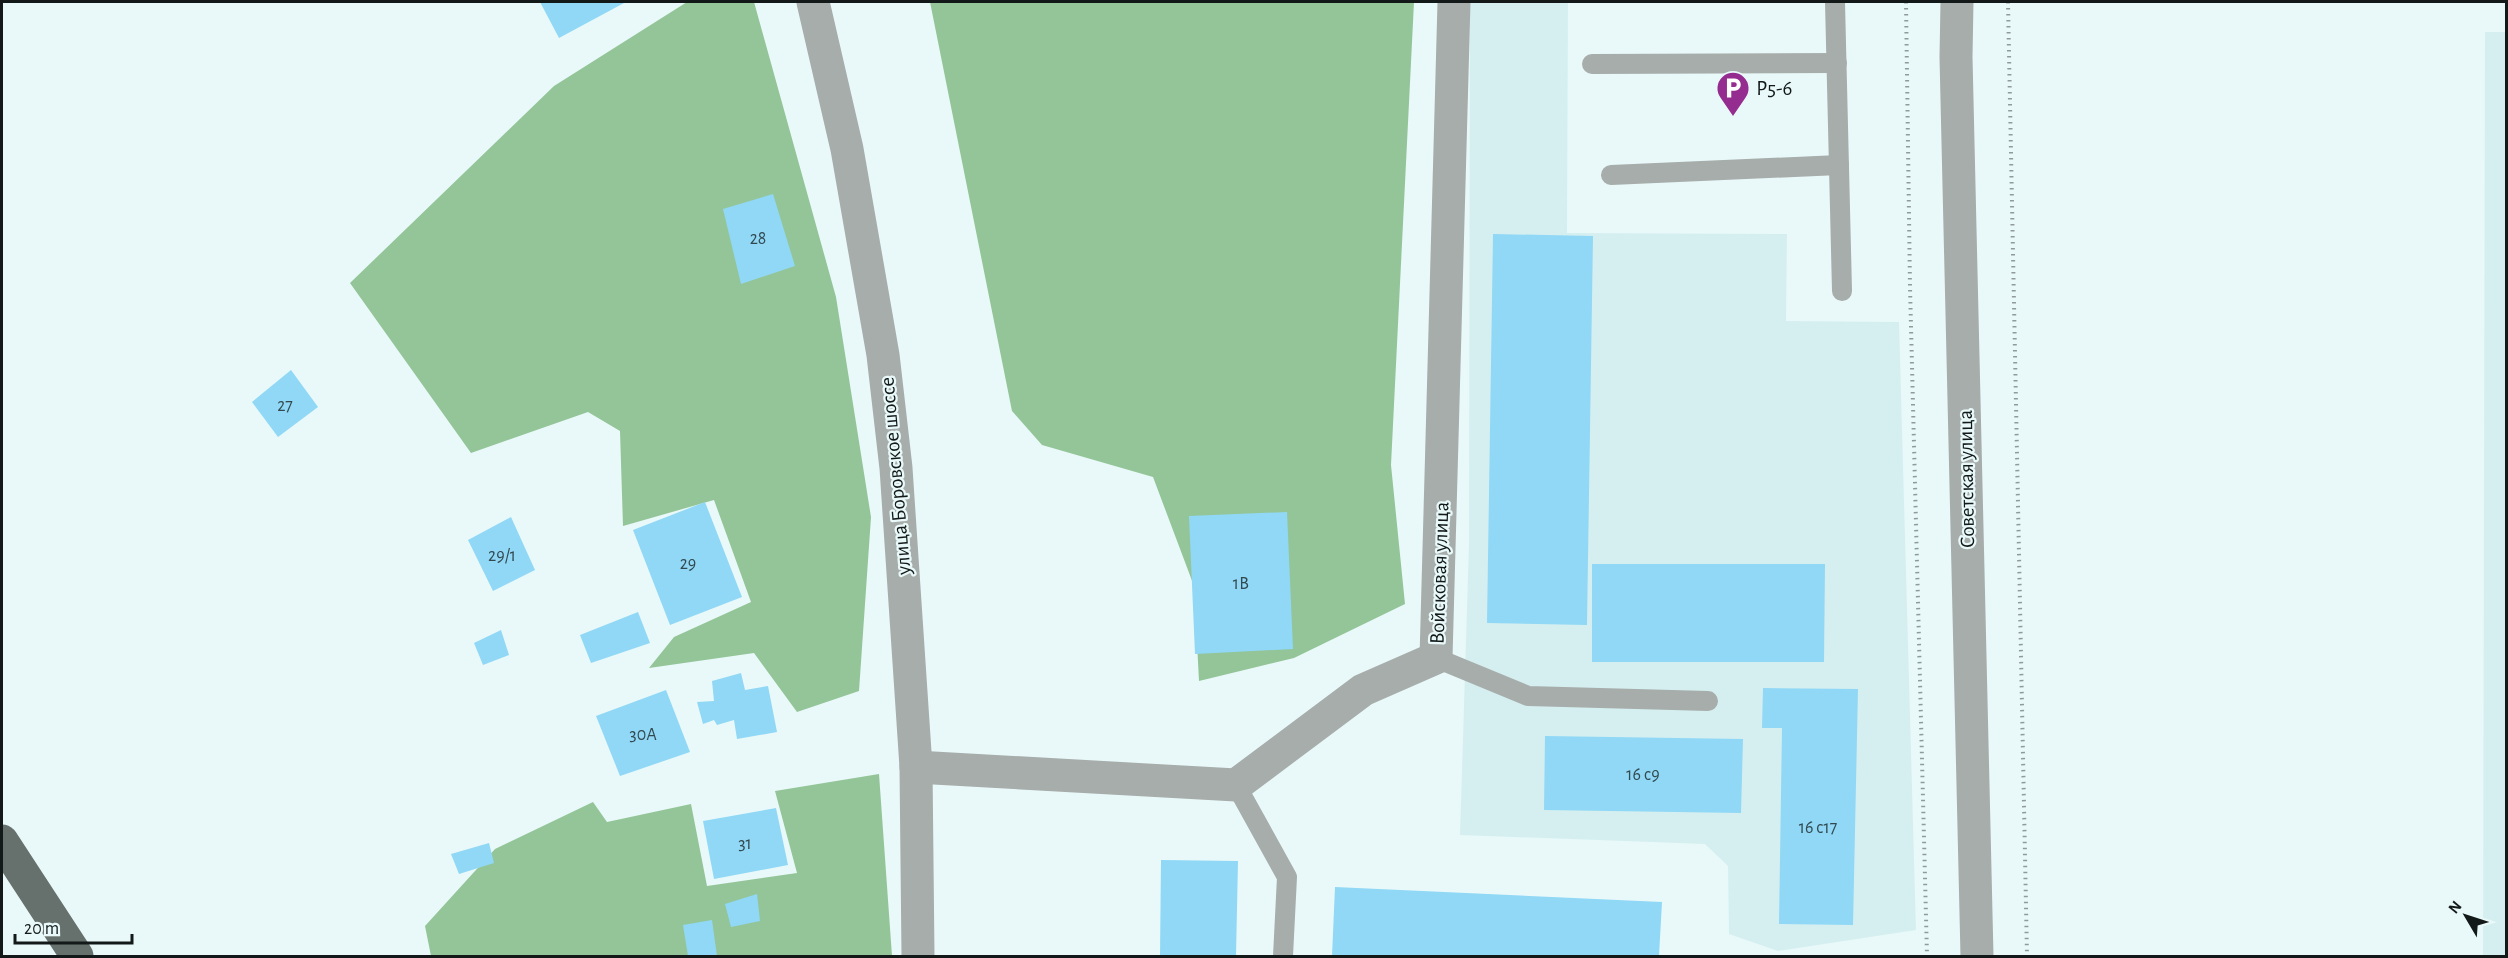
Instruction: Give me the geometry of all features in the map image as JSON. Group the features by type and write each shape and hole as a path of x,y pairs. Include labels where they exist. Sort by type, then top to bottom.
{"main road":[{"path":"2,841 77,957"}],"street":[{"name":"улица Боровское шоссе","path":"813,2 847,149 883,356 898,491 916,767 918,957"},
{"name":"Войсковая улица","path":"1236,785 1363,690 1436,658 1454,2"},
{"name":"Советская улица","path":"1957,2 1956,69 1977,957"},
{"path":"916,767 1236,785"}],"lane":[{"path":"1835,2 1842,291"},
{"path":"1592,64 1837,63"},
{"path":"1611,175 1839,165"},
{"path":"1436,658 1528,696 1708,702"},
{"path":"1236,785 1287,877 1283,957"}],"path":[{"path":"1906,2 1926,957"},
{"path":"2007,2 2027,957"}],"shaded area":[{"path":"1470,2 1568,2 1567,233 1787,234 1786,321 1899,322 1916,930 1778,951 1729,934 1728,866 1705,844 1460,835 1469,543"},
{"path":"2485,32 2506,32 2506,956 2483,956"}],"green space":[{"path":"687,2 754,2 836,297 871,517 859,691 797,712 754,653 649,668 674,637 751,602 714,500 623,526 620,431 588,412 471,453 350,283 554,86"},
{"path":"930,2 1414,2 1391,465 1405,604 1294,658 1199,681 1194,586 1153,477 1042,445 1012,411"},
{"path":"879,774 892,956 431,956 425,926 495,849 593,802 607,822 691,804 707,886 797,873 775,791"}],"building":[{"path":"540,2 623,2 624,3 559,38"},
{"path":"773,194 795,266 741,284 723,209"},
{"path":"1493,234 1593,236 1587,625 1487,623"},
{"path":"291,370 318,407 278,437 252,402"},
{"path":"705,502 742,597 670,625 633,530"},
{"path":"1287,512 1293,649 1195,654 1189,516"},
{"path":"511,517 535,570 493,591 468,540"},
{"path":"1592,564 1825,564 1824,662 1592,662"},
{"path":"638,612 650,643 591,663 580,635"},
{"path":"501,630 509,655 483,665 474,643"},
{"path":"741,673 745,690 768,686 777,732 737,739 734,720 717,725 714,720 703,724 697,702 714,701 712,681"},
{"path":"1763,688 1858,689 1853,925 1779,924 1782,728 1762,728"},
{"path":"666,690 690,752 620,776 596,716"},
{"path":"1545,736 1743,739 1741,813 1544,810"},
{"path":"776,808 788,865 714,879 703,821"},
{"path":"489,843 494,863 459,874 451,854"},
{"path":"1161,860 1238,861 1236,956 1160,956"},
{"path":"1335,887 1662,902 1659,956 1332,956"},
{"path":"757,894 760,921 731,927 725,904"},
{"path":"712,920 717,956 688,956 683,925"}],"place":[{"name":"Р5-6","path":"1733,117"}]}
